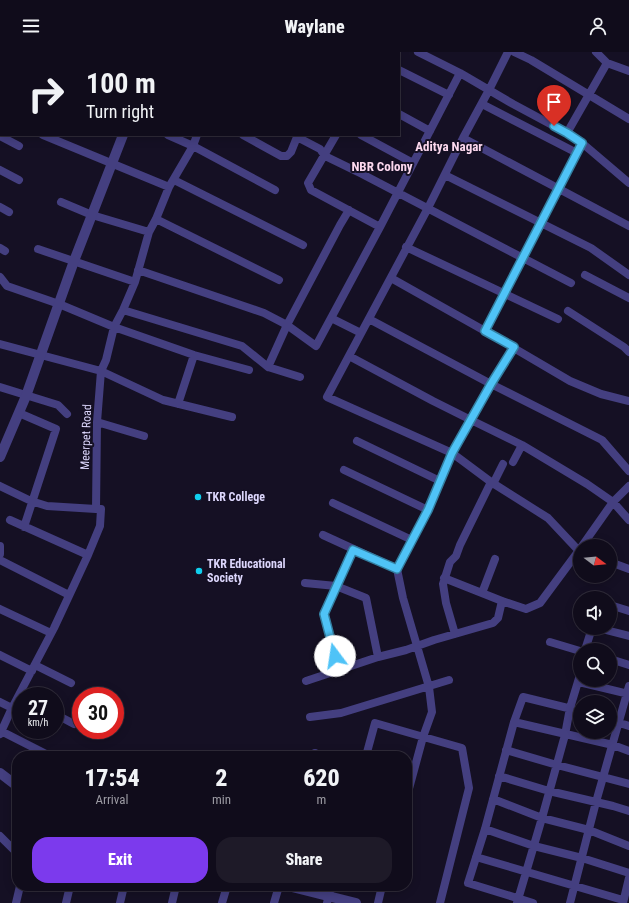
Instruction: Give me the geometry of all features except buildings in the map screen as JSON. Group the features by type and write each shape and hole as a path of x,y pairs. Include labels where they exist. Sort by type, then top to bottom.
{"street":[{"path":"418,52 460,73 567,133 582,143 629,183"},
{"path":"508,52 428,208 406,247 362,333 326,397 452,453 492,483 548,518 573,542"},
{"path":"514,52 531,60 629,119"},
{"path":"596,52 607,63 629,71"},
{"path":"567,133 607,63"},
{"path":"400,70 449,95"},
{"path":"138,270 264,313 287,325 316,346 460,73"},
{"path":"482,104 577,153"},
{"path":"400,115 430,131"},
{"path":"0,136 19,146"},
{"path":"45,136 169,187"},
{"path":"0,457 3,442 19,413 26,396 74,261 123,136"},
{"path":"170,136 193,146 275,190"},
{"name":"Meerpet Road","path":"24,687 88,555 100,526 101,509 96,509 97,422 101,372 106,360 114,327 135,282 149,232 169,187 193,146 197,136"},
{"path":"245,136 282,156 288,156 298,136 320,149 325,156 571,283"},
{"path":"335,136 308,183 311,190 380,227"},
{"path":"363,136 413,163"},
{"path":"463,138 629,226"},
{"path":"485,331 582,143"},
{"path":"0,170 19,180"},
{"path":"444,175 591,248 629,275"},
{"path":"174,180 303,246"},
{"path":"61,202 92,215 149,232"},
{"path":"0,207 9,212"},
{"path":"268,367 287,325 340,224 349,210"},
{"path":"156,219 279,280"},
{"path":"406,247 558,319"},
{"path":"38,249 135,282"},
{"path":"585,275 629,298"},
{"path":"0,277 7,286 59,304 114,327 194,355 249,370"},
{"path":"391,278 514,347 570,381 601,394 629,401"},
{"path":"123,310 242,346 268,367 300,377"},
{"path":"568,311 627,349 629,339"},
{"path":"331,318 362,333"},
{"path":"369,319 491,384 602,440 629,471"},
{"path":"0,344 42,354 101,372 163,400 232,417"},
{"path":"412,778 423,737 432,712 428,687 403,598 397,569 428,510 452,453 514,347"},
{"path":"178,404 194,355"},
{"path":"349,356 433,401 522,445 587,484 613,502 629,520"},
{"path":"0,387 58,405 66,414"},
{"path":"19,413 56,429 31,501 24,527"},
{"path":"97,422 144,436"},
{"path":"357,440 440,481"},
{"path":"513,462 522,445"},
{"path":"455,634 446,603 443,584 444,578 450,562 456,556 460,545 503,464"},
{"path":"344,470 428,510"},
{"path":"0,486 31,501 47,506 96,509"},
{"path":"587,539 613,502 629,486"},
{"path":"333,504 412,540"},
{"path":"10,520 88,555"},
{"path":"323,535 397,569"},
{"path":"0,546 0,554"},
{"path":"338,670 324,614 353,550"},
{"path":"444,578 482,594 526,609 540,603 573,558"},
{"path":"482,594 495,559"},
{"path":"0,560 69,595"},
{"path":"617,565 629,569"},
{"path":"305,583 336,586 366,598 378,657"},
{"path":"306,681 378,657 418,647 434,640 493,623 498,618 502,601"},
{"path":"617,607 629,611"},
{"path":"0,609 51,633"},
{"path":"617,633 629,636"},
{"path":"550,642 573,649"},
{"path":"0,655 71,683"},
{"path":"617,661 629,665"},
{"path":"310,717 341,713 449,680"},
{"path":"517,901 542,818 577,687"},
{"path":"570,903 596,802 628,691 612,687"},
{"path":"533,903 517,901 468,883 485,829 514,722 523,697 573,709"},
{"path":"0,702 12,708"},
{"name":"Meerpet Road","path":"1,733 12,708"},
{"path":"514,722 613,745 629,751"},
{"path":"367,751 375,723 462,748 469,788 440,903"},
{"path":"618,723 629,726"},
{"path":"1,733 39,751"},
{"path":"506,750 629,784"},
{"path":"0,773 12,782"},
{"path":"499,776 548,791 629,811"},
{"path":"493,799 542,818 589,830 629,846"},
{"path":"485,829 534,846 582,858 629,873"},
{"path":"0,836 12,848"},
{"path":"476,857 575,886 623,902 629,881"},
{"path":"16,903 19,891"},
{"path":"66,903 69,891"},
{"path":"120,903 123,891"},
{"path":"172,903 175,891"},
{"path":"222,903 226,891"},
{"path":"274,903 278,891"},
{"path":"302,891 328,900 356,903"},
{"path":"378,903 381,891"}],"place":[{"name":"TKR College","path":"198,497"},
{"name":"TKR Educational Society","path":"199,571"}],"district":[{"name":"Aditya Nagar","path":"449,146"},
{"name":"NBR Colony","path":"382,166"}],"route":[{"path":"335,656 324,614 353,550 397,569 428,510 452,453 514,347 485,331 582,143 554,126"}]}
